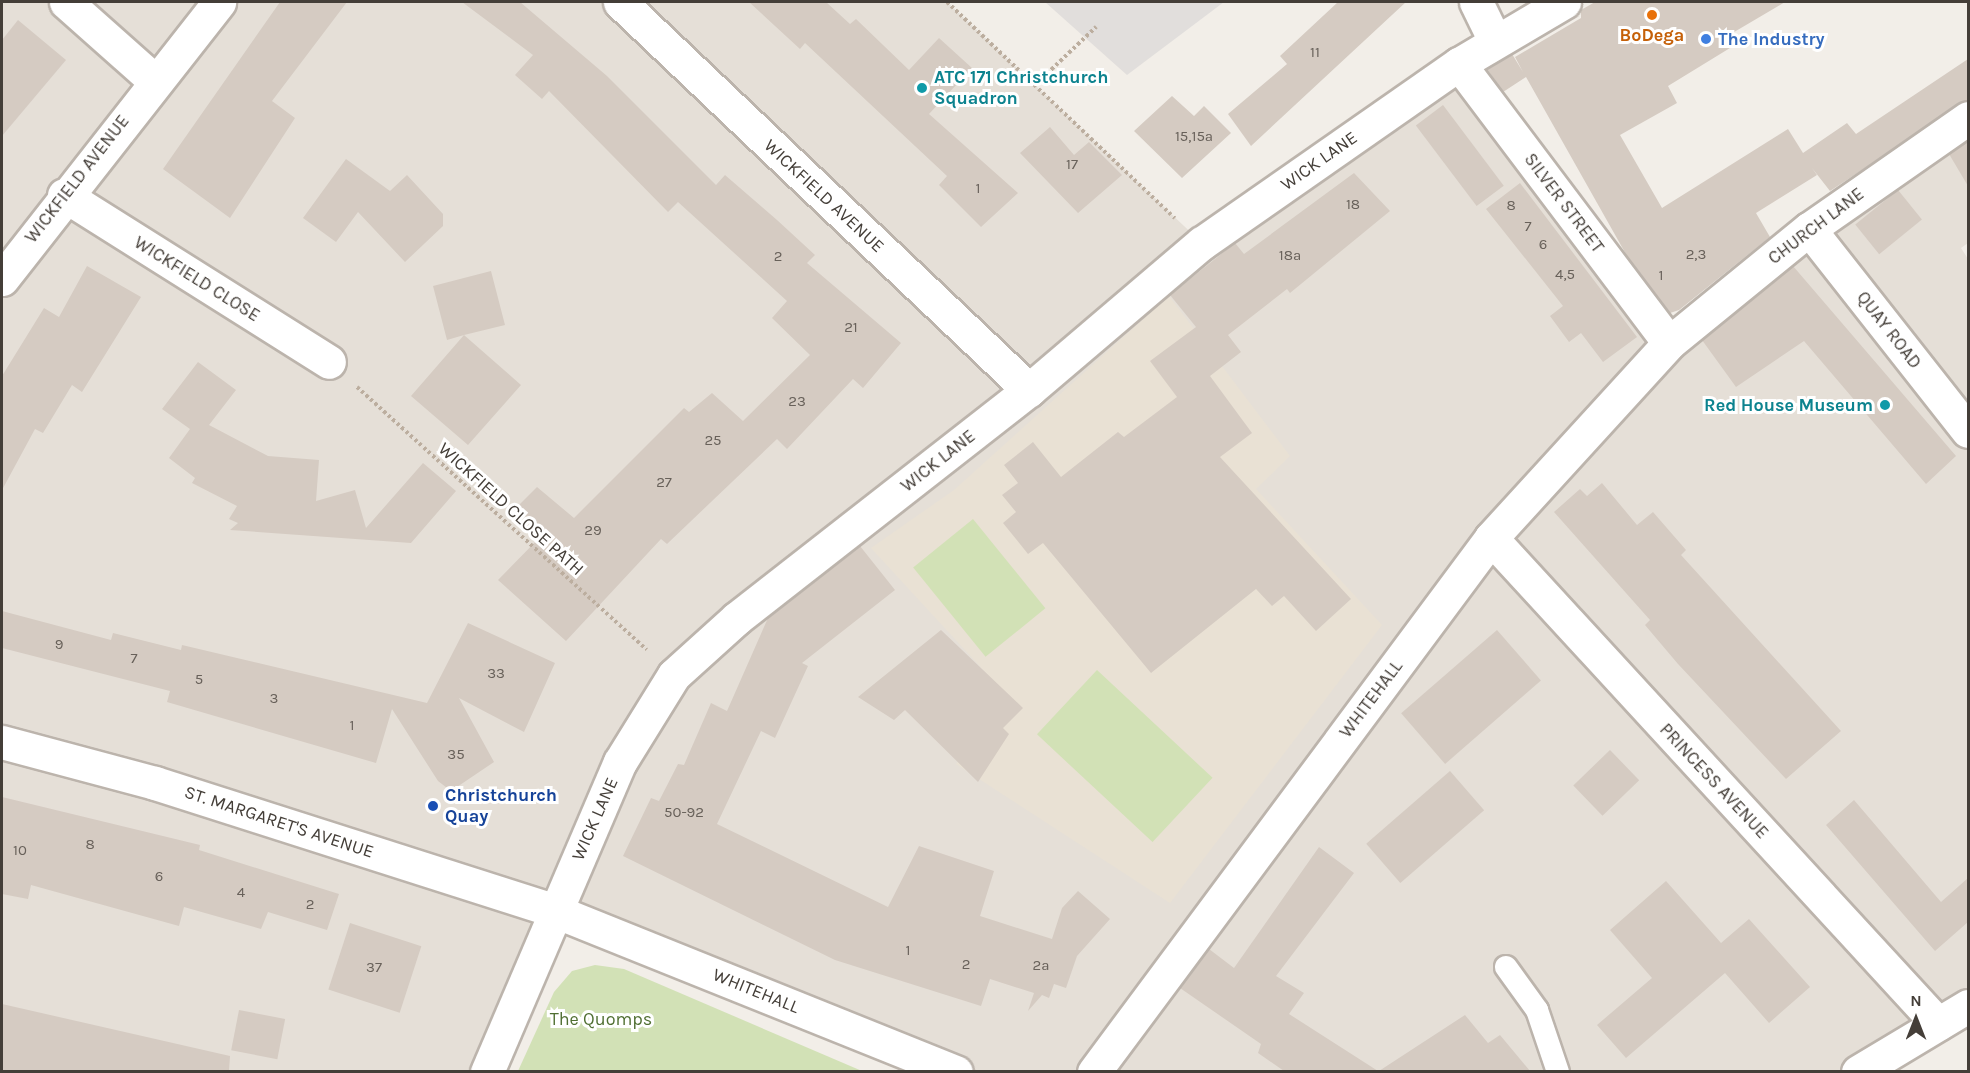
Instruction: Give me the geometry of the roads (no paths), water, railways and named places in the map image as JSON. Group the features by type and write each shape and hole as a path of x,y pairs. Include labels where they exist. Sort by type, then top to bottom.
{"street":[{"path":"66,2 154,80"},
{"name":"WICKFIELD AVENUE","path":"2,279 154,80 219,2"},
{"name":"WICKFIELD AVENUE","path":"620,2 1029,390"},
{"path":"1476,2 1495,41"},
{"name":"WICK LANE","path":"487,1071 620,762 674,675 737,618 1029,390 1202,243 1459,64 1564,2"},
{"name":"SILVER STREET","path":"1459,64 1669,342"},
{"name":"CHURCH LANE","path":"1669,342 1809,229 1968,118"},
{"name":"WICKFIELD CLOSE","path":"64,195 329,362"},
{"name":"QUAY ROAD","path":"1809,229 1968,431"},
{"name":"WHITEHALL","path":"1094,1071 1491,538 1669,342"},
{"name":"PRINCESS AVENUE","path":"1491,538 1938,1024"},
{"name":"ST. MARGARET'S AVENUE","path":"2,741 155,783 555,911"},
{"name":"WHITEHALL","path":"555,911 956,1071"},
{"path":"1858,1071 1968,1006"}],"lane":[{"path":"1506,967 1537,1010 1558,1071"}],"place":[{"name":"BoDega","path":"1652,15"},
{"name":"The Industry","path":"1706,39"},
{"name":"ATC 171 Christchurch Squadron","path":"922,88"},
{"name":"Red House Museum","path":"1885,405"},
{"name":"Christchurch Quay","path":"433,806"}],"park label":[{"name":"The Quomps","path":"601,1019"}]}
